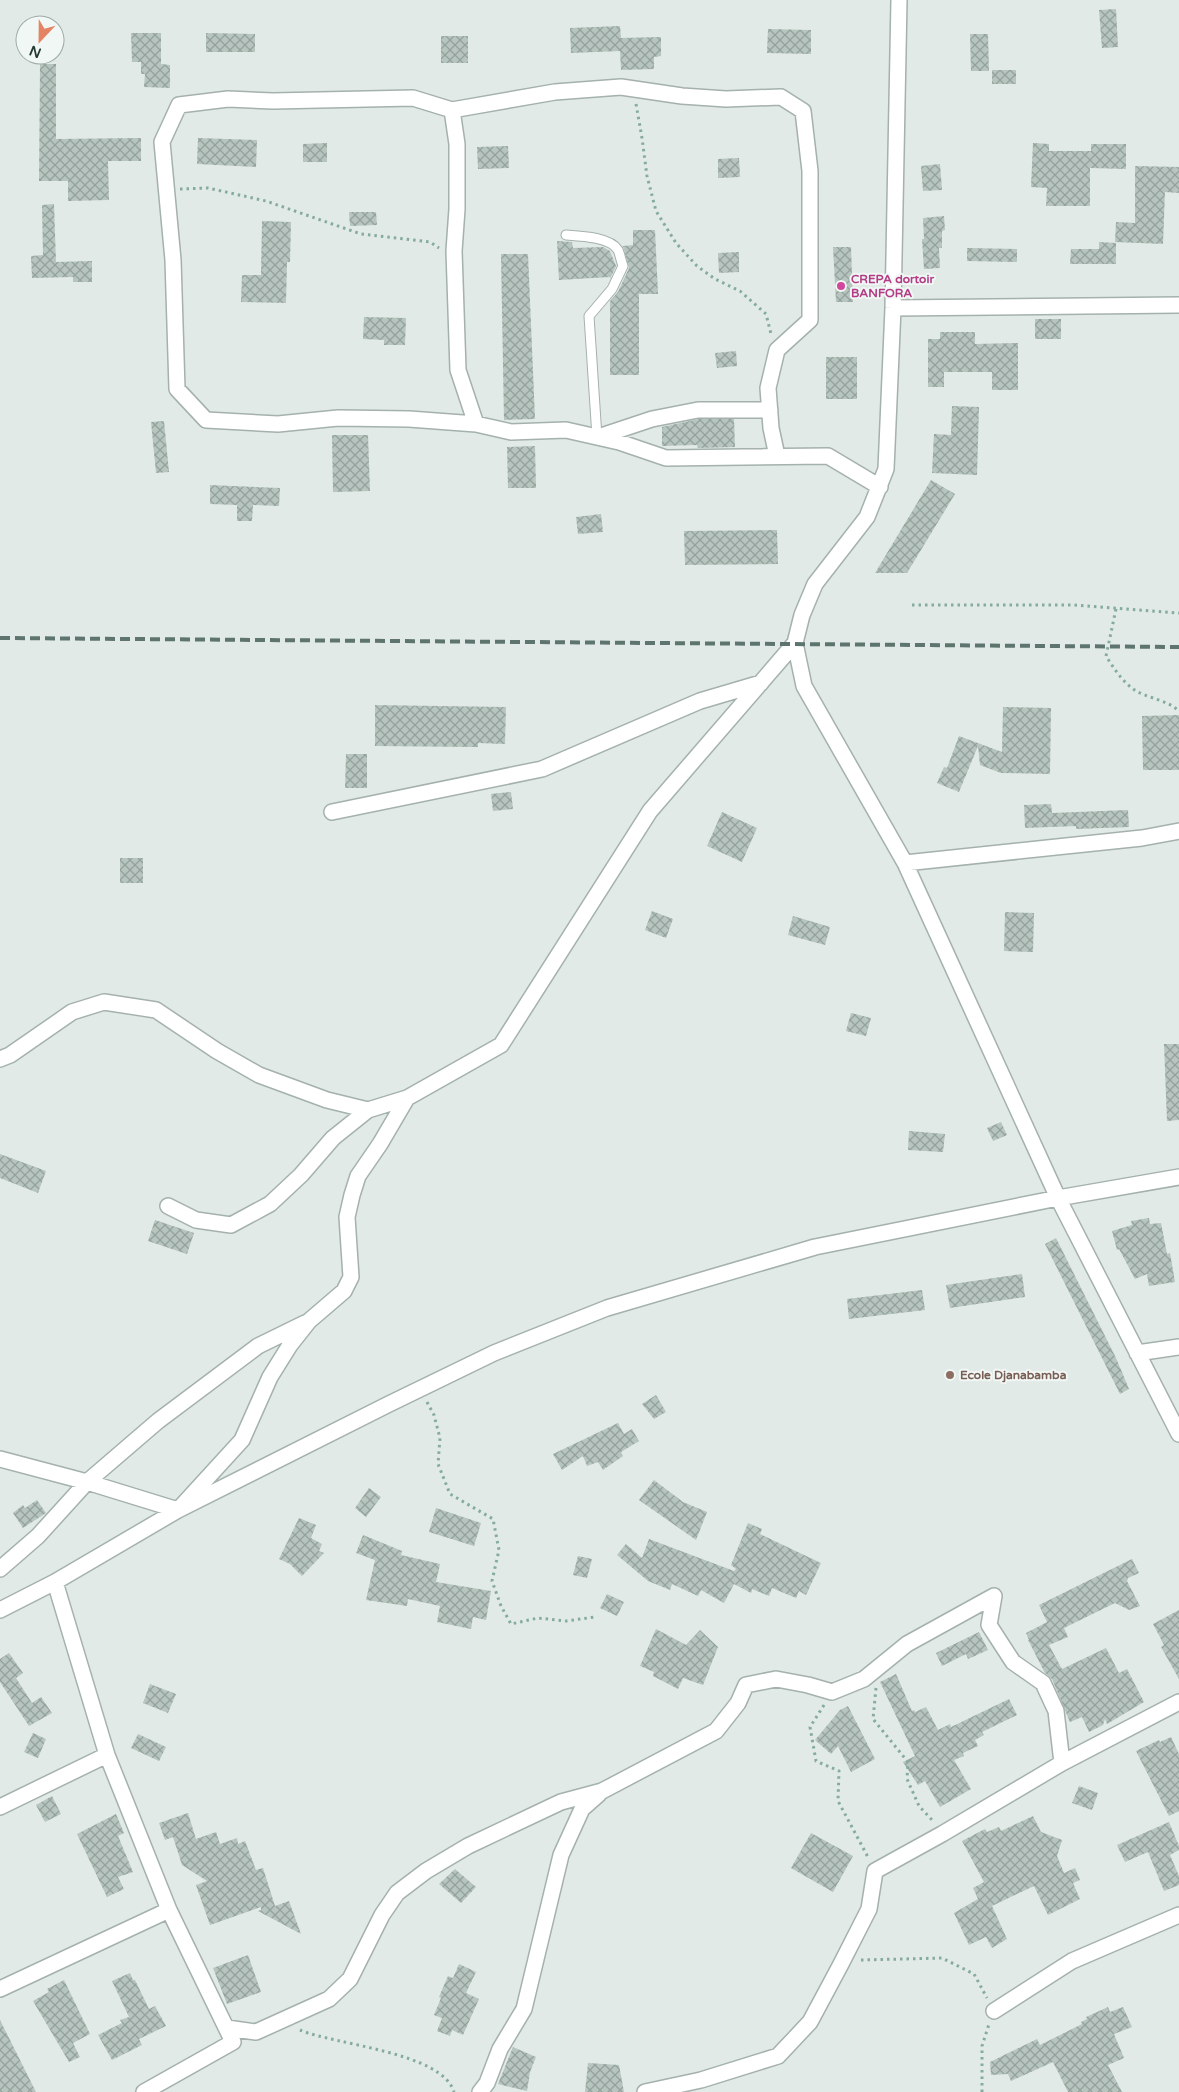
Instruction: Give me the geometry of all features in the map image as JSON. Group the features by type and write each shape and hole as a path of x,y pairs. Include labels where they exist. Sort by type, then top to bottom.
{"street":[{"path":"168,1206 196,1220 231,1226 270,1204 301,1175 332,1138 368,1110 407,1098 501,1045 650,811 795,643 802,616 816,584 867,516 886,469 893,308 899,0"},
{"path":"777,456 770,428 768,388 777,350 810,320 810,171 803,111 781,97 726,99 621,87 555,92 452,110 413,98 228,100 179,106 162,142 173,260 177,389 206,420 278,424 338,418 409,419 476,424 511,432 566,430 597,437 666,458 828,456 880,487"},
{"path":"452,110 457,144 457,209 454,258 458,370 476,424"},
{"path":"893,308 1179,305"},
{"path":"597,437 652,419 698,410 770,410"},
{"path":"795,643 804,686 905,863 1058,1198 1179,1434"},
{"path":"332,812 542,769 700,701 761,683"},
{"path":"905,863 1142,838 1179,831"},
{"path":"0,1060 72,1012 104,1002 156,1010 217,1051 259,1075 327,1100 368,1110"},
{"path":"178,1510 242,1440 270,1377 290,1346 309,1321 344,1291 352,1277 347,1217 352,1195 358,1176 407,1098"},
{"path":"0,1610 56,1582 178,1510 420,1389 494,1353 607,1308 815,1247 1058,1198 1179,1177"},
{"path":"0,1569 38,1536 87,1482 158,1421 258,1346 309,1321"},
{"path":"1137,1353 1179,1347"},
{"path":"0,1458 178,1510"},
{"path":"56,1582 107,1755 169,1910 233,2042 149,2090"},
{"path":"480,2092 487,2083 500,2049 524,2009 562,1855 582,1808 602,1791 716,1731 738,1703 746,1685 776,1679 832,1692 864,1679 908,1644 994,1596 989,1626 1012,1662 1043,1683 1056,1710 1062,1763"},
{"path":"645,2092 698,2086 778,2056 810,2022 870,1909 875,1871 1062,1763 1179,1702"},
{"path":"0,1807 107,1755"},
{"path":"227,2028 256,2032 329,1999 350,1979 382,1914 397,1893 426,1871 468,1846 561,1802 602,1791"},
{"path":"0,1989 169,1910"},
{"path":"994,2011 1072,1961 1179,1915"}],"lane":[{"path":"566,235 597,238 612,245 618,250 623,266 612,290 589,316 597,437"}],"path":[{"path":"633,89 647,176 656,211 676,243 697,266 715,279 740,291 766,314 773,340"},
{"path":"167,190 208,188 266,200 361,234 430,242 454,258"},
{"path":"912,605 1073,605 1179,614"},
{"path":"1116,609 1106,656 1118,675 1138,692 1173,706 1179,711"},
{"path":"420,1389 434,1415 440,1438 438,1464 450,1494 492,1518 499,1550 492,1581 501,1606 511,1624 538,1618 566,1621 595,1617"},
{"path":"878,1667 873,1719 908,1762 908,1779 918,1806 932,1818 942,1834"},
{"path":"832,1692 810,1727 816,1761 839,1771 838,1800 875,1871"},
{"path":"843,1960 942,1958 974,1974 994,2011 982,2046 982,2092"},
{"path":"280,2021 288,2027 315,2036 381,2049 416,2061 442,2074 452,2086 454,2092"}],"building":[{"path":"1116,9 1118,47 1102,48 1099,10"},
{"path":"620,26 621,38 661,37 661,56 654,57 654,69 621,70 620,51 571,53 570,28"},
{"path":"768,29 811,30 811,54 767,53"},
{"path":"131,33 161,33 161,64 170,65 170,88 144,87 145,74 141,74 141,62 132,62"},
{"path":"206,33 255,34 255,52 206,52"},
{"path":"970,34 988,34 989,71 971,71"},
{"path":"441,36 468,36 468,63 441,63"},
{"path":"40,65 56,65 56,139 141,138 141,161 108,161 109,200 68,201 68,181 39,181"},
{"path":"992,70 1016,70 1016,84 992,84"},
{"path":"198,138 257,140 256,167 197,164"},
{"path":"327,143 327,162 303,162 303,144"},
{"path":"1033,143 1049,144 1049,151 1091,151 1091,144 1126,144 1126,169 1090,168 1090,206 1046,206 1047,188 1031,187"},
{"path":"508,146 509,168 478,169 477,147"},
{"path":"739,158 740,177 718,178 718,159"},
{"path":"940,164 942,190 923,191 921,166"},
{"path":"1135,166 1179,167 1179,193 1165,192 1163,244 1115,242 1116,222 1135,223"},
{"path":"54,204 56,262 92,261 92,282 73,282 73,277 32,278 31,256 43,255 42,205"},
{"path":"349,212 376,212 377,225 350,226"},
{"path":"944,216 945,230 942,231 942,248 939,248 940,268 924,269 923,218"},
{"path":"262,221 291,222 290,262 287,262 286,303 241,302 242,275 261,275"},
{"path":"633,230 655,230 658,294 639,294 639,375 610,375 610,301 618,292 629,268 623,246 633,245"},
{"path":"557,241 572,242 573,248 603,247 610,251 616,266 610,279 610,277 559,280"},
{"path":"1099,242 1116,243 1116,264 1070,264 1071,249 1099,249"},
{"path":"833,247 851,247 853,302 836,302"},
{"path":"967,248 1017,249 1017,262 967,261"},
{"path":"739,252 739,272 719,273 718,253"},
{"path":"501,254 528,254 535,419 504,420"},
{"path":"364,317 406,318 405,345 384,345 384,340 363,339"},
{"path":"1035,319 1061,319 1061,339 1035,339"},
{"path":"940,332 975,332 975,344 1018,343 1018,390 992,390 992,372 944,372 944,387 928,387 928,339 940,339"},
{"path":"736,351 737,366 717,368 715,353"},
{"path":"826,357 857,357 857,399 826,399"},
{"path":"952,406 979,407 977,475 932,473 934,434 951,435"},
{"path":"699,419 734,419 735,447 698,448 697,445 662,446 662,427"},
{"path":"164,421 169,472 156,473 151,422"},
{"path":"332,435 368,435 370,491 333,492"},
{"path":"535,446 536,488 508,488 507,447"},
{"path":"931,480 955,494 907,573 875,573"},
{"path":"210,485 280,488 279,506 253,505 252,521 237,521 237,505 210,504"},
{"path":"601,514 603,532 578,534 576,517"},
{"path":"777,530 778,564 685,565 684,531"},
{"path":"375,705 506,707 505,744 478,743 478,747 375,746"},
{"path":"1003,707 1051,708 1050,774 1001,773 980,765 978,746 959,792 937,783 944,767 947,768 959,736 1002,752"},
{"path":"1179,715 1179,770 1143,770 1142,716"},
{"path":"346,754 367,754 367,788 345,788"},
{"path":"511,792 513,809 493,811 491,794"},
{"path":"1051,804 1052,813 1128,810 1129,827 1076,829 1076,826 1025,828 1024,805"},
{"path":"722,812 757,828 742,862 707,846"},
{"path":"120,858 143,858 143,883 120,883"},
{"path":"652,911 673,919 666,938 645,930"},
{"path":"1005,912 1034,913 1033,952 1004,951"},
{"path":"793,916 830,927 825,945 788,935"},
{"path":"851,1013 871,1018 866,1036 846,1031"},
{"path":"1164,1044 1179,1044 1179,1120 1167,1121"},
{"path":"1001,1122 1007,1135 993,1141 987,1128"},
{"path":"909,1131 945,1134 943,1152 908,1150"},
{"path":"0,1154 46,1171 38,1193 0,1178"},
{"path":"1149,1218 1150,1224 1161,1223 1167,1254 1170,1253 1175,1282 1149,1286 1147,1274 1135,1279 1119,1249 1117,1250 1112,1231 1132,1225 1131,1221"},
{"path":"155,1220 194,1233 187,1254 148,1241"},
{"path":"1056,1238 1116,1358 1129,1389 1120,1394 1045,1244"},
{"path":"1022,1274 1025,1297 950,1308 946,1285"},
{"path":"922,1290 925,1310 849,1319 847,1299"},
{"path":"656,1395 666,1412 654,1419 642,1404"},
{"path":"618,1423 624,1434 632,1429 639,1441 621,1452 623,1456 603,1470 598,1462 587,1466 583,1456 562,1470 553,1454"},
{"path":"654,1480 683,1502 707,1512 696,1540 639,1500"},
{"path":"369,1488 381,1497 366,1517 355,1508"},
{"path":"37,1500 46,1513 23,1528 13,1513 23,1505 25,1508"},
{"path":"436,1508 481,1523 474,1546 429,1532"},
{"path":"299,1518 316,1525 311,1538 322,1544 319,1551 324,1553 302,1576 290,1564 279,1559"},
{"path":"748,1523 762,1529 760,1534 821,1563 806,1595 799,1591 796,1598 772,1588 769,1596 752,1589 751,1593 734,1584 724,1603 701,1590 698,1596 672,1584 670,1590 648,1581 617,1555 626,1544 642,1558 649,1539 734,1571 736,1569 731,1565"},
{"path":"363,1535 402,1551 401,1555 440,1564 436,1582 491,1591 486,1620 473,1617 471,1629 437,1622 440,1606 408,1599 407,1606 366,1600 375,1560 356,1553"},
{"path":"578,1556 592,1559 587,1578 573,1575"},
{"path":"1132,1559 1139,1573 1128,1578 1127,1581 1140,1606 1129,1610 1115,1603 1064,1628 1068,1637 1049,1645 1062,1669 1106,1648 1119,1673 1127,1669 1144,1702 1107,1724 1105,1719 1103,1725 1089,1732 1082,1717 1070,1722 1052,1679 1045,1673 1026,1633 1047,1622 1039,1605"},
{"path":"607,1594 624,1602 617,1616 600,1608"},
{"path":"1179,1610 1179,1679 1161,1647 1164,1645 1153,1624"},
{"path":"656,1629 686,1645 700,1630 718,1647 703,1685 683,1678 678,1689 653,1676 654,1672 640,1666"},
{"path":"979,1632 988,1650 968,1659 966,1654 942,1666 936,1653"},
{"path":"9,1653 23,1673 16,1678 32,1703 41,1697 52,1713 29,1726 0,1682 0,1659"},
{"path":"896,1674 912,1711 914,1710 915,1712 926,1707 938,1730 950,1724 951,1727 1009,1699 1017,1715 982,1732 984,1735 975,1740 978,1746 963,1753 964,1756 954,1760 971,1789 940,1807 925,1781 918,1785 903,1762 915,1756 880,1682"},
{"path":"150,1684 176,1694 168,1713 143,1703"},
{"path":"848,1706 875,1759 851,1772 838,1746 831,1754 815,1740 840,1710"},
{"path":"33,1733 46,1739 38,1758 24,1752"},
{"path":"138,1734 166,1747 159,1761 131,1748"},
{"path":"1171,1737 1179,1754 1179,1811 1169,1816 1136,1751 1159,1740 1160,1742"},
{"path":"1079,1786 1098,1793 1092,1810 1072,1803"},
{"path":"52,1796 61,1814 45,1822 36,1805"},
{"path":"188,1813 196,1839 216,1832 220,1844 237,1838 238,1844 245,1841 256,1870 263,1868 275,1906 289,1901 301,1934 258,1911 261,1910 261,1907 210,1925 196,1885 207,1881 182,1865 173,1837 165,1840 159,1823"},
{"path":"116,1814 124,1833 118,1836 133,1872 118,1877 124,1889 107,1897 77,1834"},
{"path":"1033,1816 1041,1832 1062,1840 1057,1856 1064,1873 1075,1868 1080,1880 1073,1883 1080,1899 1048,1915 1034,1886 992,1906 1007,1939 992,1948 986,1937 969,1945 954,1913 978,1899 973,1888 984,1882 962,1841 985,1829 987,1832 999,1827 1001,1831"},
{"path":"1169,1822 1179,1846 1179,1850 1170,1855 1179,1876 1179,1885 1164,1891 1148,1852 1125,1862 1117,1845"},
{"path":"811,1833 853,1856 833,1892 791,1868"},
{"path":"455,1869 476,1887 461,1903 439,1884"},
{"path":"248,1955 261,1992 227,2004 213,1968"},
{"path":"459,1964 476,1972 466,1993 479,1999 463,2035 452,2030 450,2036 437,2031 442,2018 434,2015 448,1976 453,1978"},
{"path":"130,1973 149,2009 155,2006 166,2026 139,2039 142,2045 112,2060 98,2035 122,2023 120,2020 129,2017 112,1981"},
{"path":"64,1980 90,2034 73,2043 80,2057 69,2062 33,2001 49,1992 47,1989"},
{"path":"1108,2007 1110,2012 1123,2007 1132,2027 1114,2034 1124,2058 1108,2065 1122,2092 1068,2092 1053,2062 1011,2081 1008,2074 991,2075 990,2062 1037,2039 1040,2045 1082,2024 1081,2022 1087,2019 1086,2017"},
{"path":"0,2020 36,2092 0,2092"},
{"path":"513,2047 536,2057 530,2072 527,2091 498,2084"},
{"path":"588,2063 619,2065 624,2092 585,2092"}],"railway":[{"path":"0,638 1179,647"}],"place":[{"name":"CREPA dortoir BANFORA","path":"841,286"},
{"name":"Ecole Djanabamba","path":"950,1375"}]}
